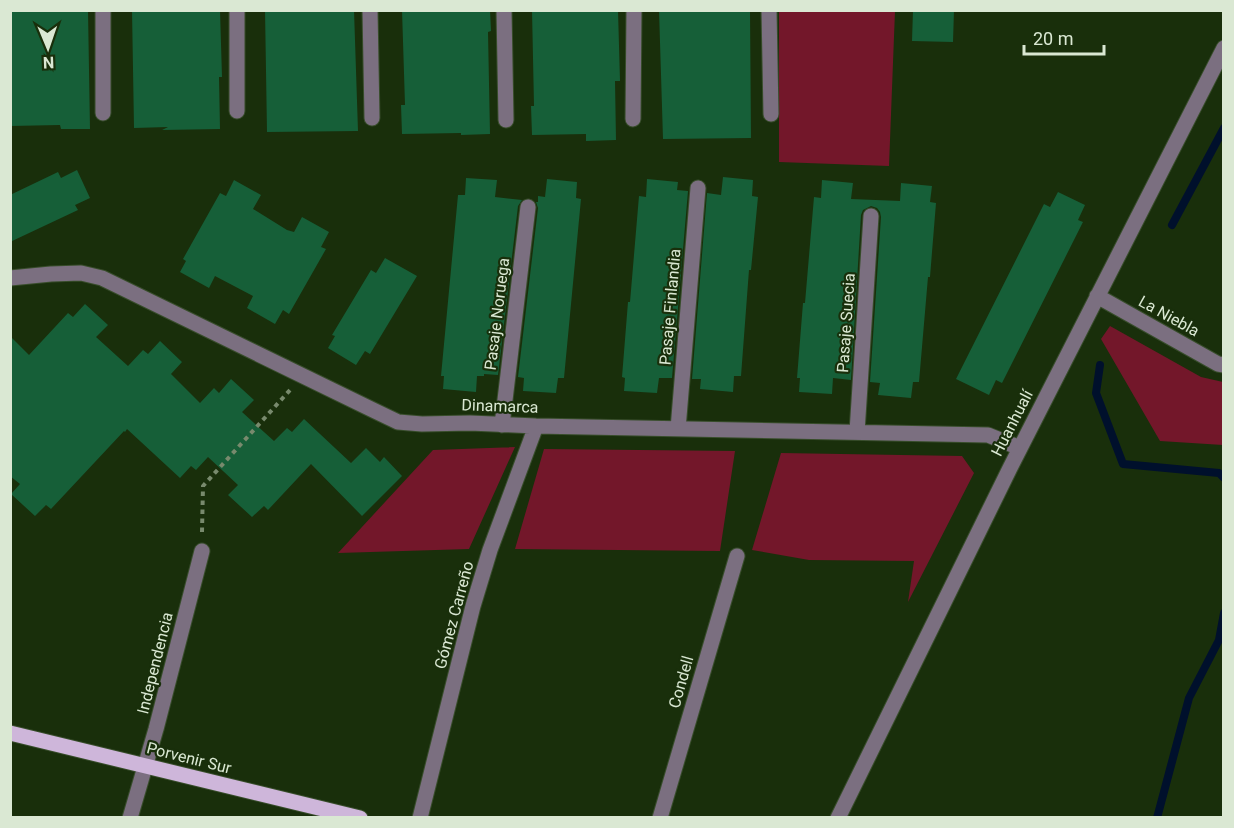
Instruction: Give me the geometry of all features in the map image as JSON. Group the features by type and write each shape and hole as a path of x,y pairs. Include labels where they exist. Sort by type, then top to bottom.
{"main road":[{"name":"Porvenir Sur","path":"10,733 360,818"}],"street":[{"path":"103,10 103,113"},
{"path":"237,10 237,111"},
{"path":"370,10 372,118"},
{"path":"504,10 506,120"},
{"path":"633,119 634,10"},
{"path":"769,10 771,114"},
{"name":"Huanhualí","path":"838,818 1020,448 1224,48"},
{"name":"Pasaje Finlandia","path":"678,429 698,188"},
{"name":"Pasaje Noruega","path":"502,424 528,207"},
{"name":"Pasaje Suecia","path":"857,432 871,216"},
{"name":"Dinamarca","path":"10,278 81,273 102,278 398,422 988,435 1020,448"},
{"name":"La Niebla","path":"1097,296 1209,359 1224,365"},
{"name":"Gómez Carreño","path":"420,818 490,550 536,426"},
{"name":"Independencia","path":"130,818 146,766 202,551"},
{"name":"Condell","path":"660,818 737,556"}],"path":[{"path":"202,551 203,486 303,376"}],"shaded area":[{"path":"779,11 895,11 889,166 779,162"},
{"path":"1110,326 1201,377 1223,382 1223,445 1160,441 1101,339"},
{"path":"515,447 469,549 338,553 433,450"},
{"path":"544,449 735,451 720,551 515,549"},
{"path":"781,453 962,456 974,473 908,602 914,561 809,560 752,550"}],"building":[{"path":"10,10 88,10 90,129 61,129 60,125 10,126"},
{"path":"132,10 220,10 222,77 219,77 220,129 134,128"},
{"path":"265,10 354,10 358,131 267,132"},
{"path":"402,10 490,10 491,31 488,32 490,134 402,134 401,105 405,105"},
{"path":"532,10 618,10 620,81 615,81 616,140 586,141 586,134 532,135 531,106 534,106"},
{"path":"659,10 750,10 751,138 663,139"},
{"path":"913,10 954,10 953,42 912,41"},
{"path":"77,170 90,198 75,205 78,210 10,242 10,195 58,172 61,178"},
{"path":"723,177 753,180 752,196 758,197 751,270 749,270 741,376 734,376 733,392 700,389 701,379 692,379 707,193 721,195"},
{"path":"466,178 497,180 495,197 522,200 518,206 498,375 477,376 476,392 443,389 444,376 441,376 458,195 465,195"},
{"path":"547,179 577,182 576,198 581,199 564,378 558,378 556,393 523,391 524,378 518,377 538,208 536,202 538,202 538,196 545,197"},
{"path":"647,179 678,182 677,190 688,191 672,378 659,378 657,393 624,391 625,378 622,377 639,196 646,197"},
{"path":"234,180 261,195 253,209 287,230 294,232 302,217 329,232 321,247 326,249 289,314 283,310 275,324 247,308 253,296 215,276 209,288 180,272 186,261 183,259 220,193 226,196"},
{"path":"822,180 853,183 851,199 900,201 901,183 932,186 930,202 936,203 930,277 928,277 919,382 913,382 911,398 878,395 880,383 870,382 881,217 877,208 871,206 863,210 861,215 851,380 833,378 832,394 799,392 800,378 797,378 814,197 821,198"},
{"path":"1058,192 1085,205 1078,220 1083,222 1002,383 996,380 989,395 956,379 1044,204 1050,207"},
{"path":"385,258 417,276 370,354 365,351 356,365 328,348 335,336 332,335 371,270 376,273"},
{"path":"85,304 108,325 96,337 128,366 143,350 148,354 160,341 182,362 171,374 200,403 214,388 219,393 231,379 254,400 242,412 274,441 287,428 292,432 304,419 351,463 366,448 380,462 384,457 402,476 362,516 311,464 268,510 264,506 252,517 228,495 238,485 208,457 196,470 191,466 180,478 127,429 51,509 46,505 35,516 11,494 20,484 10,476 10,336 29,355 68,313 73,317"}],"waterway":[{"path":"1172,225 1224,128"},
{"path":"1100,365 1096,393 1123,464 1219,473 1224,478"},
{"path":"1157,818 1189,698 1219,640 1224,613"}]}
